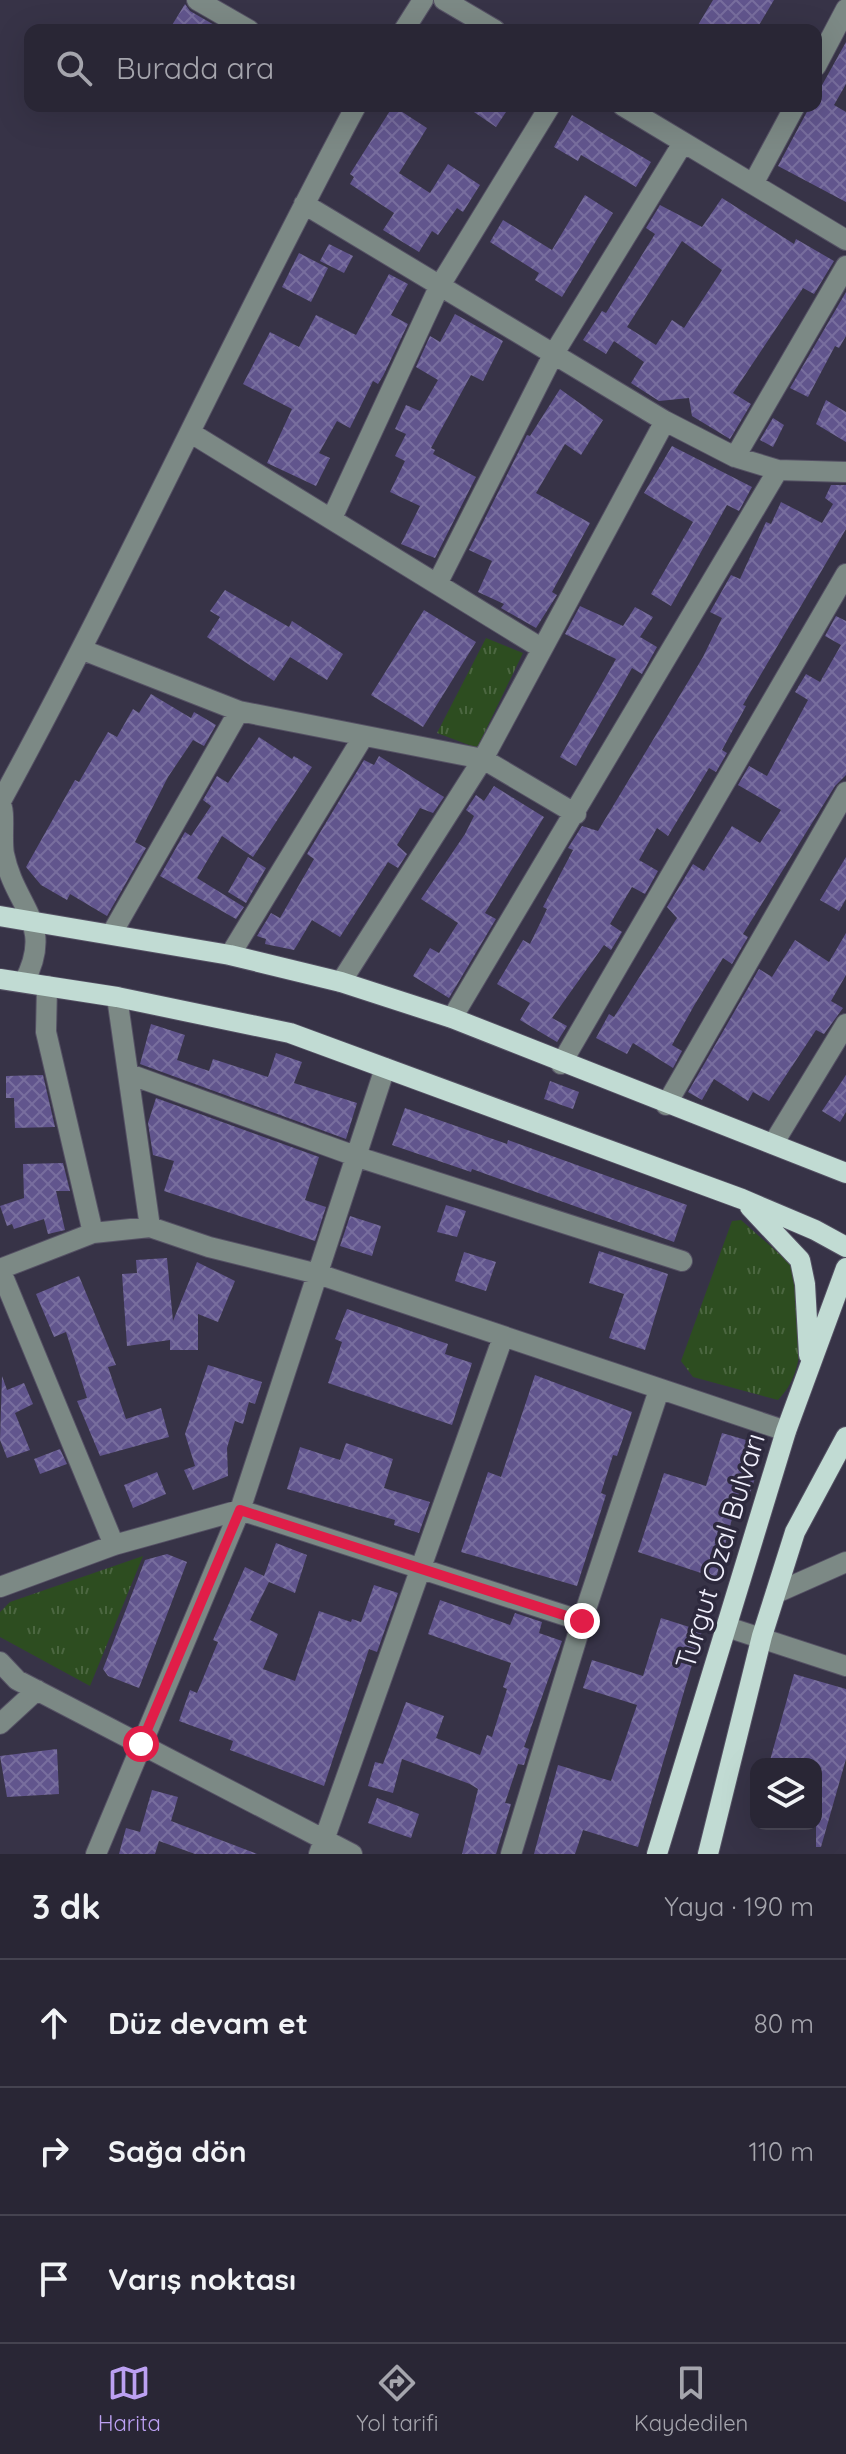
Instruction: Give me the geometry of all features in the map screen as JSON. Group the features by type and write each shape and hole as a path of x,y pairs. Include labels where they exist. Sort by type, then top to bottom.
{"main road":[{"path":"0,916 33,919 230,955 341,982 452,1018 561,1064 846,1173"},
{"path":"0,979 117,997 290,1033 742,1199 815,1230 846,1247"},
{"path":"742,1199 800,1260 805,1284 809,1361"},
{"name":"Turgut Ozal Bulvarı","path":"657,1854 786,1431 809,1361 846,1268"},
{"path":"708,1854 762,1636 795,1532 846,1437"}],"street":[{"path":"197,0 239,24"},
{"path":"408,24 423,0"},
{"path":"444,0 485,24"},
{"path":"822,55 846,9"},
{"path":"24,982 35,961 38,940 33,919 4,855 1,802 83,650 353,112"},
{"path":"332,518 439,287 546,112"},
{"path":"633,112 846,240"},
{"path":"753,184 792,112"},
{"path":"437,584 553,355 683,143"},
{"path":"304,204 665,421 735,457 778,470 846,472"},
{"path":"735,457 846,266"},
{"path":"341,982 483,759 665,421"},
{"path":"191,433 541,648"},
{"path":"452,1018 778,470"},
{"path":"561,1064 846,574"},
{"path":"83,650 239,711 483,759 576,814"},
{"path":"112,933 239,711"},
{"path":"230,955 363,737"},
{"path":"666,1105 846,792"},
{"path":"47,986 46,1032 93,1233"},
{"path":"117,997 150,1227"},
{"path":"773,1144 846,1024"},
{"path":"96,1854 240,1510 385,1068"},
{"path":"129,1074 358,1157 682,1261"},
{"path":"114,1545 0,1269 93,1233 150,1227 209,1247 318,1274 786,1431"},
{"path":"322,1847 503,1337"},
{"path":"511,1854 582,1621 659,1390"},
{"path":"0,1587 114,1545 240,1510 582,1621"},
{"path":"776,1593 846,1562"},
{"path":"727,1627 846,1666"},
{"path":"0,1662 17,1680 141,1744 322,1847 352,1854"},
{"path":"0,1724 37,1690"}],"green space":[{"path":"486,638 523,653 477,748 437,733"},
{"path":"741,1220 794,1267 800,1319 799,1354 796,1371 778,1400 693,1377 681,1361 732,1221"},
{"path":"143,1556 90,1686 0,1637 0,1612 10,1602"}],"building":[{"path":"713,0 774,0 760,24 699,24"},
{"path":"185,4 190,11 213,24 173,24"},
{"path":"846,42 846,84 834,105 846,112 846,202 778,166 807,112 822,112 822,85"},
{"path":"389,112 402,112 427,128 399,173 430,193 448,164 480,185 463,212 457,208 438,235 432,231 419,252 383,230 394,213 350,184 354,177 350,174"},
{"path":"474,112 506,112 496,127"},
{"path":"572,115 651,162 636,187 581,155 578,161 554,147"},
{"path":"585,195 613,213 562,297 535,280 539,273 490,242 503,220 552,250"},
{"path":"722,198 794,244 796,239 834,261 814,294 803,288 733,393 751,404 730,439 692,416 689,398 659,401 631,383 644,362 614,341 606,354 583,340 602,311 606,313 655,234 646,228 660,205 702,227","holes":["682,241 722,270 684,328 672,320 656,345 627,327"]},
{"path":"329,244 353,256 344,273 320,261"},
{"path":"299,253 328,268 311,302 282,287"},
{"path":"389,274 408,284 391,315 408,324 383,376 378,384 373,381 350,428 337,421 319,453 330,458 316,486 267,463 292,409 243,384 270,332 299,347 316,315 356,335"},
{"path":"846,292 846,336 839,348 835,346 808,397 790,388"},
{"path":"455,314 503,341 483,381 471,375 431,448 435,450 433,454 476,477 435,558 401,544 420,506 390,492 405,461 395,456 406,434 395,429 406,405 420,411 438,380 416,367 430,336 440,342"},
{"path":"560,389 603,420 581,455 565,444 536,493 590,523 552,592 557,595 536,628 501,608 504,604 478,592 492,561 469,550 527,435 530,436"},
{"path":"826,400 846,412 846,442 816,424"},
{"path":"773,418 784,425 773,447 760,440"},
{"path":"672,446 752,487 739,511 727,505 671,606 651,594 693,522 644,493"},
{"path":"831,485 846,485 846,529 743,705 746,706 722,750 727,753 716,772 709,768 668,836 657,828 639,860 658,871 645,894 632,887 610,924 622,932 611,950 604,945 552,1018 567,1026 557,1042 520,1020 530,1003 497,984 523,940 530,944 547,909 543,907 573,850 568,848 582,826 598,831 703,657 722,618 710,612 731,575 740,579 766,522 771,524 781,502 822,523 833,504 825,498"},
{"path":"225,590 289,627 292,621 343,654 327,680 290,657 274,681 207,637 220,617 210,611"},
{"path":"580,606 623,626 635,607 653,617 640,637 657,647 642,674 632,668 576,766 560,757 616,659 565,634"},
{"path":"424,610 476,642 423,727 371,695"},
{"path":"836,616 846,621 846,775 835,786 743,934 748,937 732,964 723,958 695,1004 672,1045 682,1051 673,1068 633,1043 627,1054 596,1038 609,1014 614,1017 677,918 667,907 693,864 704,871 732,826 760,843 781,810 738,785 749,766 767,776 808,700 795,692 806,674 820,682 841,645 825,636"},
{"path":"151,694 191,718 194,712 216,725 204,746 193,740 168,777 135,842 146,848 107,916 70,894 67,900 41,885 26,867 75,780 79,782 108,732 117,737 133,709 139,713"},
{"path":"259,737 292,759 294,756 312,767 253,857 222,836 197,878 244,907 236,919 160,876 185,832 191,836 211,806 203,800 217,776 228,783"},
{"path":"379,756 444,797 433,813 420,808 397,845 407,854 398,868 388,862 340,937 312,920 294,950 265,944 266,939 257,936 271,913 280,918 314,859 307,854 364,760 374,765"},
{"path":"494,786 544,817 485,913 496,919 449,998 413,976 430,948 439,953 458,923 421,899 465,834 474,816 466,810 476,795 484,801"},
{"path":"248,857 266,868 246,903 228,892"},
{"path":"846,857 846,899 839,911 820,900"},
{"path":"846,933 846,975 831,1001 843,1008 824,1034 816,1030 769,1101 753,1092 748,1101 714,1079 702,1100 688,1092 759,969 772,977 795,940 829,962"},
{"path":"151,1024 185,1035 177,1060 209,1071 213,1059 268,1077 276,1053 302,1062 294,1083 357,1103 346,1139 140,1064"},
{"path":"43,1075 55,1127 15,1128 14,1098 6,1098 6,1076"},
{"path":"846,1075 846,1112 840,1122 822,1111"},
{"path":"550,1081 579,1092 573,1109 544,1099"},
{"path":"156,1098 319,1157 305,1200 326,1207 315,1241 164,1191 174,1161 153,1155 148,1123"},
{"path":"405,1108 507,1144 508,1140 687,1205 674,1242 472,1169 471,1172 392,1145"},
{"path":"63,1163 70,1191 56,1191 65,1230 48,1234 44,1219 14,1229 12,1224 7,1226 0,1206 24,1198 23,1164"},
{"path":"446,1205 466,1211 457,1237 437,1232"},
{"path":"350,1216 381,1226 372,1256 340,1246"},
{"path":"599,1251 668,1274 645,1350 609,1338 624,1294 589,1283"},
{"path":"464,1252 496,1262 486,1291 455,1281"},
{"path":"167,1258 173,1321 197,1262 235,1281 218,1322 198,1314 198,1350 170,1350 170,1340 127,1346 122,1274 137,1273 136,1260"},
{"path":"79,1276 116,1365 108,1367 126,1419 161,1408 169,1437 100,1456 77,1401 87,1398 66,1332 54,1337 36,1294"},
{"path":"347,1309 448,1344 445,1354 472,1363 452,1425 328,1383 342,1342 335,1339"},
{"path":"208,1365 262,1382 255,1404 249,1402 243,1424 235,1421 227,1448 228,1476 193,1490 184,1470 195,1466 185,1434"},
{"path":"535,1375 632,1412 617,1456 613,1455 601,1493 606,1495 577,1586 461,1552 488,1472 501,1477"},
{"path":"2,1376 7,1390 24,1383 33,1404 15,1413 30,1450 7,1458 0,1440"},
{"path":"722,1433 753,1442 744,1472 756,1475 749,1496 739,1493 716,1578 638,1552 664,1473 706,1486"},
{"path":"346,1443 393,1459 384,1488 430,1502 419,1533 394,1525 395,1520 287,1489 300,1447 340,1460"},
{"path":"60,1449 67,1464 40,1474 34,1459"},
{"path":"157,1472 166,1494 133,1508 124,1485"},
{"path":"276,1543 307,1555 295,1593 269,1582 250,1620 278,1634 263,1669 295,1681 319,1611 351,1622 352,1619 361,1622 374,1585 398,1593 377,1652 369,1649 324,1786 230,1750 233,1741 179,1721 190,1690 197,1693 218,1642 213,1640 245,1567 264,1576"},
{"path":"167,1554 187,1562 139,1688 108,1676 103,1669 145,1560"},
{"path":"440,1600 510,1625 515,1613 542,1622 539,1633 562,1641 524,1747 529,1749 524,1765 518,1764 505,1803 511,1804 496,1854 462,1854 478,1789 470,1784 402,1759 393,1793 368,1786 375,1762 383,1764 406,1702 444,1716 436,1738 480,1755 487,1735 492,1737 507,1689 503,1687 511,1663 428,1634"},
{"path":"661,1618 702,1631 638,1847 583,1830 575,1854 534,1854 558,1765 611,1781 637,1705 583,1688 592,1660 643,1676"},
{"path":"794,1674 846,1689 846,1759 821,1847 816,1847 816,1830 822,1830 822,1758 771,1758"},
{"path":"57,1749 59,1794 7,1797 0,1756"},
{"path":"152,1790 178,1797 171,1821 257,1854 195,1854 159,1841 155,1854 119,1854 126,1828 140,1832"},
{"path":"377,1798 419,1814 411,1838 368,1823"}],"route":[{"path":"141,1744 240,1510 582,1621"}]}
